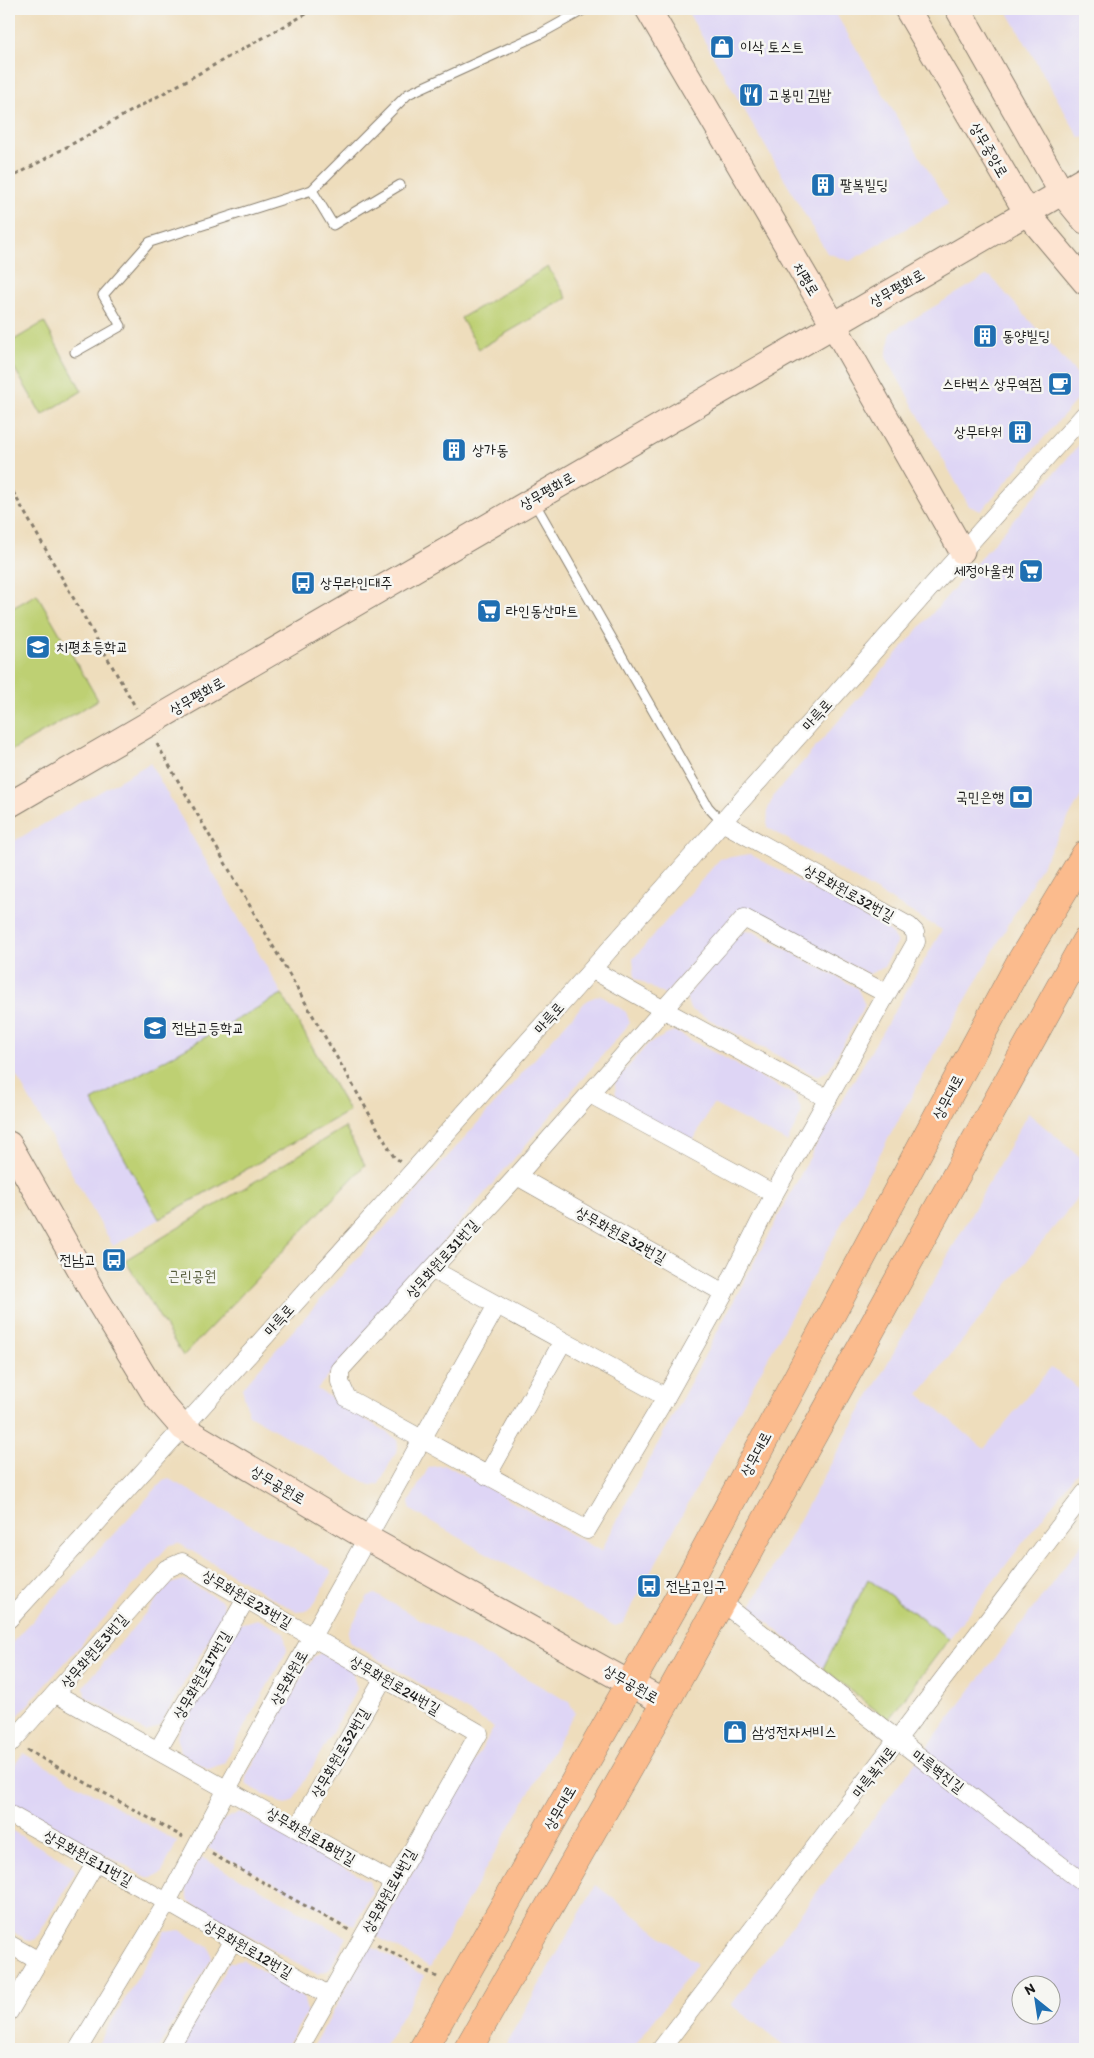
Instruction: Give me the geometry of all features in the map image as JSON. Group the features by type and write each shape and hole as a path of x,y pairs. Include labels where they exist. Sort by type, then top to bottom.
{"main road":[{"name":"상무대로","path":"423,2049 694,1569 1018,966 1085,856"},
{"path":"468,2049 665,1703 720,1601 1082,955"}],"street":[{"name":"치평로","path":"648,9 834,324 962,551"},
{"name":"상무중앙로","path":"907,9 1027,213 1085,282"},
{"path":"958,9 1062,193 1085,221"},
{"name":"상무평화로","path":"9,805 1085,179"},
{"name":"마륵로","path":"9,1619 183,1428 593,970 1085,414"},
{"name":"상무화원로32번길","path":"588,1530 666,1397 724,1293 774,1194 916,942 915,932 909,926 722,822"},
{"name":"상무화원로31번길","path":"588,1530 486,1476 347,1398 340,1382 340,1370 433,1270 744,918 887,994"},
{"path":"593,970 828,1099"},
{"path":"590,1094 774,1194"},
{"name":"상무공원로","path":"9,1144 94,1294 156,1398 183,1428 367,1538 665,1703"},
{"name":"상무화원로32번길","path":"517,1176 724,1293"},
{"path":"433,1270 666,1397"},
{"name":"상무화원로","path":"78,2049 167,1902 227,1789 497,1305"},
{"path":"486,1476 564,1341"},
{"name":"마륵복개로","path":"660,2049 1085,1493"},
{"name":"상무화원로23번길","path":"182,1562 312,1636"},
{"name":"상무화원로3번길","path":"10,1744 166,1569 182,1562"},
{"name":"상무화원로17번길","path":"158,1750 246,1599"},
{"name":"마륵벽진길","path":"720,1601 1085,1884"},
{"name":"상무화원로24번길","path":"312,1636 479,1733"},
{"name":"상무화원로32번길","path":"297,1828 383,1678"},
{"path":"56,1694 227,1789"},
{"name":"상무화원로4번길","path":"299,2049 479,1733"},
{"name":"상무화원로18번길","path":"227,1789 394,1883"},
{"name":"상무화원로11번길","path":"9,1814 167,1902"},
{"path":"9,2012 96,1862"},
{"name":"상무화원로12번길","path":"167,1902 330,1996"},
{"path":"169,2049 233,1940"},
{"path":"9,1944 38,1960"}],"lane":[{"path":"75,352 120,326 103,295 150,242 312,190 408,94 540,34 584,9"},
{"path":"312,190 333,225 400,185"},
{"path":"532,500 708,807 722,822"}],"path":[{"path":"9,179 315,9"},
{"path":"9,485 394,1157 412,1171"},
{"path":"10,1744 457,1988"}],"shaded area":[{"path":"686,9 833,9 948,204 850,261 827,253"},
{"path":"1006,9 1085,9 1085,138 1079,137"},
{"path":"986,276 991,277 1085,383 1085,390 981,511 969,506 886,357 891,332"},
{"path":"1085,438 1085,789 916,1088 623,1623 615,1626 411,1510 409,1502 429,1467 446,1465 601,1551 820,1138 942,930 767,827 768,809 774,795"},
{"name":"전남고등학교","path":"150,763 349,1111 113,1246 9,1063 9,844"},
{"path":"750,854 890,931 897,942 884,967 869,974 746,910 735,913 665,995 635,978 633,959 720,859"},
{"path":"745,931 754,932 857,988 865,1005 828,1071 816,1076 690,1009 686,997 737,936"},
{"path":"600,995 626,1012 630,1023 317,1389 397,1439 398,1448 379,1484 372,1486 249,1415 242,1388 587,1000"},
{"path":"674,1031 796,1096 802,1112 787,1142 713,1104 693,1141 616,1101 615,1082 648,1044"},
{"path":"1028,1113 1079,1156 1085,1165 1085,1189 919,1394 984,1449 1051,1367 1085,1393 1085,1462 949,1639 868,1579 823,1668 750,1608"},
{"path":"169,1479 329,1569 332,1573 312,1607 306,1611 297,1612 178,1543 169,1545 9,1726 9,1646 163,1481"},
{"path":"1085,1540 1085,2049 789,2049 731,2005"},
{"path":"184,1580 222,1601 225,1611 160,1725 146,1732 85,1696 84,1686 170,1584"},
{"path":"375,1594 569,1702 575,1712 430,1967 376,1936 494,1727 350,1642 348,1632 368,1596"},
{"path":"258,1619 284,1633 287,1651 224,1763 209,1769 180,1753 177,1735 239,1624"},
{"path":"321,1653 352,1671 357,1689 293,1801 285,1805 247,1785 246,1776 313,1657"},
{"path":"23,1753 177,1842 161,1874 148,1878 9,1801 9,1773"},
{"path":"240,1812 369,1881 372,1892 354,1926 208,1848 223,1820"},
{"path":"9,1829 74,1867 75,1872 36,1939 30,1941 9,1930"},
{"path":"201,1857 347,1937 329,1970 317,1974 189,1902 185,1885"},
{"path":"596,1885 697,1964 632,2049 503,2049"},
{"path":"180,1930 210,1948 212,1958 158,2049 95,2049 165,1932"},
{"path":"370,1946 425,1976 383,2049 312,2049"},
{"path":"243,1960 303,1996 307,2012 285,2049 179,2049 229,1963"}],"green space":[{"path":"548,267 567,298 479,349 461,318"},
{"path":"44,322 82,391 42,415 9,359 9,343"},
{"name":"치평초등학교","path":"37,594 98,700 9,752 9,610"},
{"path":"282,994 349,1111 159,1219 92,1101"},
{"name":"근린공원","path":"345,1127 365,1165 183,1356 125,1260"},
{"path":"868,1579 949,1639 888,1720 823,1668"}],"place":[{"name":"이삭 토스트","path":"722,47"},
{"name":"고봉민 김밥","path":"751,95"},
{"name":"팔복빌딩","path":"823,185"},
{"name":"동양빌딩","path":"985,336"},
{"name":"스타벅스 상무역점","path":"1060,384"},
{"name":"상무타워","path":"1020,432"},
{"name":"상가동","path":"454,450"},
{"name":"세정아울렛","path":"1031,571"},
{"name":"상무라인대주","path":"303,583"},
{"name":"라인동산마트","path":"489,611"},
{"name":"치평초등학교","path":"38,647"},
{"name":"국민은행","path":"1021,797"},
{"name":"전남고등학교","path":"155,1028"},
{"name":"전남고","path":"114,1260"},
{"name":"전남고입구","path":"649,1586"},
{"name":"삼성전자서비스","path":"735,1732"}]}
